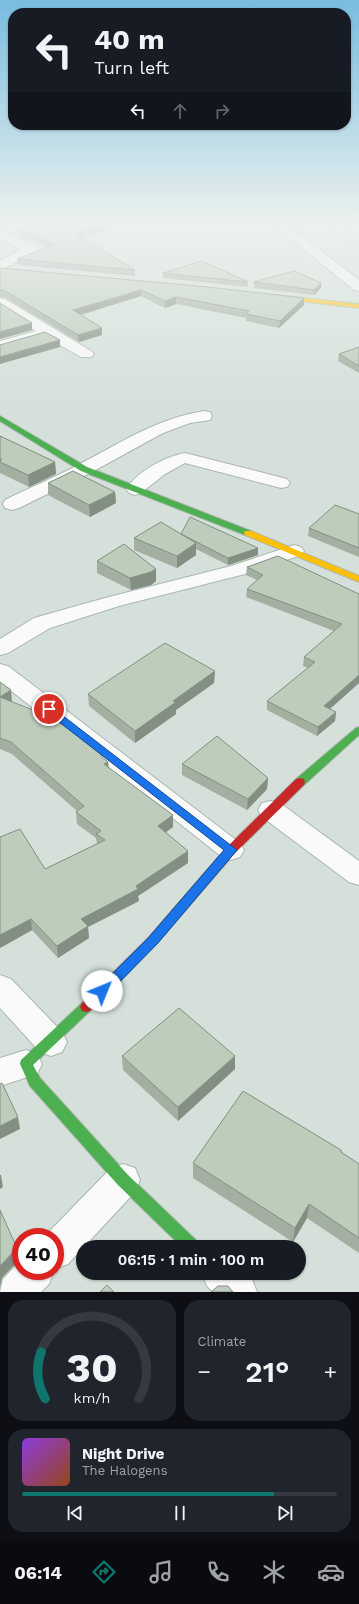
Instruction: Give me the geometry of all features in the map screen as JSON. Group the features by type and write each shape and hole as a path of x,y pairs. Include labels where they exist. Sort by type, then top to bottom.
{"street":[{"path":"268,296 359,306"},
{"path":"0,302 86,354"},
{"path":"0,346 48,332"},
{"path":"12,504 84,469 162,426 186,417 204,416"},
{"path":"0,418 84,469 294,551 359,579"},
{"path":"134,489 169,464 178,459 185,458 281,483"},
{"path":"0,648 42,624 112,602 238,570 294,551"},
{"path":"0,671 231,850"},
{"path":"13,1068 29,1060 51,1042 153,940 231,850 312,770 359,730"},
{"path":"271,810 359,875"},
{"path":"0,988 51,1042"},
{"path":"13,1068 35,1082 124,1180 186,1240"},
{"path":"64,1242 124,1180"},
{"path":"16,1292 27,1280"},
{"path":"227,1280 239,1292"}],"building":[{"path":"0,285 189,285 304,298 280,321 246,314 249,311 176,297 165,301 141,290 73,310 102,328 78,335 5,291 0,290"},
{"path":"279,285 319,285 314,290"},
{"path":"0,303 32,323 0,332"},
{"path":"45,332 60,340 0,357 0,345"},
{"path":"359,347 359,366 339,354"},
{"path":"0,436 55,462 28,475 0,462 2,460 0,458"},
{"path":"73,471 115,492 89,505 48,483"},
{"path":"335,505 359,514 359,548 309,528"},
{"path":"190,517 258,548 228,558 181,534"},
{"path":"161,522 196,543 177,556 134,538"},
{"path":"124,544 156,569 130,578 97,561"},
{"path":"278,556 359,594 359,675 324,706 336,712 318,727 267,701 315,662 304,657 342,624 247,589 263,575 247,567"},
{"path":"165,643 215,671 173,701 176,702 135,731 88,694"},
{"path":"0,682 11,690 0,697"},
{"path":"0,697 53,718 103,754 101,756 108,762 104,764 173,815 158,826 188,851 136,886 138,889 81,919 88,926 57,946 31,919 0,935 0,837 20,829 45,869 105,840 96,834 101,831 76,812 84,806 11,742 0,738"},
{"path":"217,736 268,778 248,799 182,764"},
{"path":"179,1008 235,1056 178,1107 122,1056"},
{"path":"2,1083 18,1117 0,1126 0,1084"},
{"path":"243,1091 341,1150 341,1152 359,1164 359,1238 309,1204 295,1228 193,1163"},
{"path":"0,1210 12,1237 12,1253 0,1266"},
{"path":"107,1285 114,1292 100,1292"},
{"path":"218,1286 228,1286 233,1292 211,1292"}],"traffic: fast":[{"path":"0,418 84,469 248,533"},
{"path":"300,782 359,730"},
{"path":"86,1007 26,1064 35,1082 123,1180 186,1240"}],"traffic: slow":[{"path":"275,297 359,306"},
{"path":"248,533 359,579"}],"traffic: jam":[{"path":"86,1007 153,940 231,850 300,782"}],"route":[{"path":"49,709 231,850 153,940 102,991"}]}
